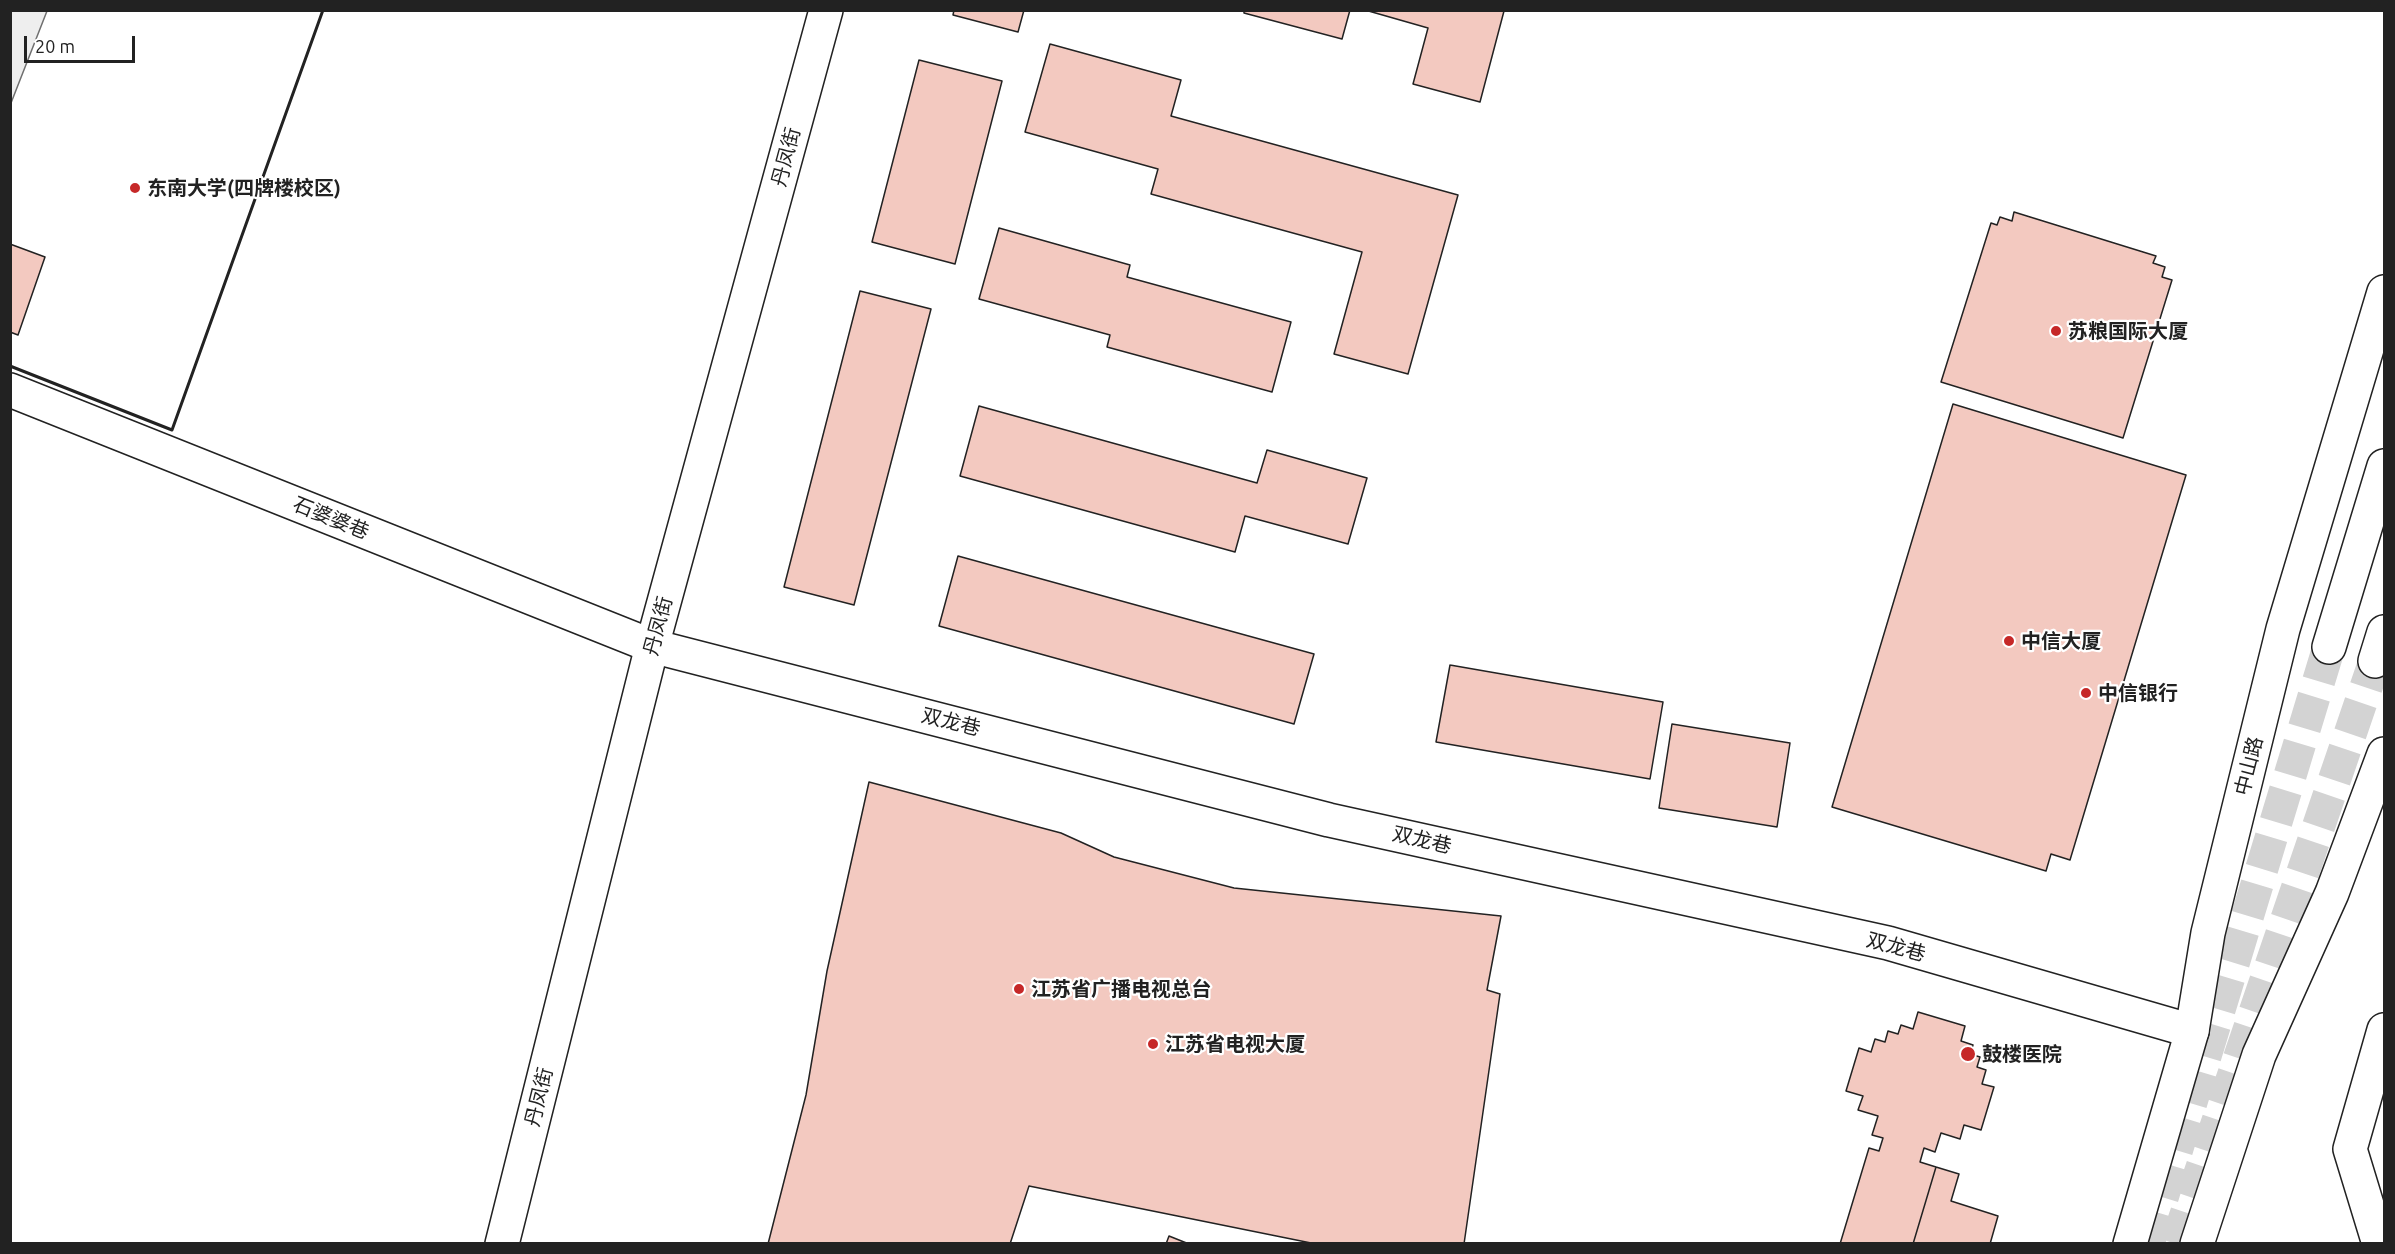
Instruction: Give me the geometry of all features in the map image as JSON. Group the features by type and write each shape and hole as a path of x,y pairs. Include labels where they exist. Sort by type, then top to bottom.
{"street":[{"name":"丹凤街","path":"502,1244 652,646 826,10"},
{"path":"2130,1244 2192,1031 2208,933 2283,629 2385,292"},
{"name":"石婆婆巷","path":"10,390 652,646"},
{"path":"2329,647 2385,466"},
{"name":"双龙巷","path":"652,646 1329,820 1888,944 2192,1031"},
{"path":"2197,1244 2259,1055 2332,892 2385,754"},
{"path":"2379,1244 2350,1149 2385,1030"}],"shaded area":[{"path":"10,11 47,11 11,103"}],"building":[{"path":"954,10 1024,10 1018,32 953,15"},
{"path":"1244,10 1350,10 1342,39 1244,13"},
{"path":"1365,10 1504,11 1480,102 1413,84 1428,28"},
{"path":"1050,44 1181,80 1171,116 1458,195 1408,374 1334,354 1362,252 1151,194 1158,169 1025,132"},
{"path":"919,60 1002,81 955,264 872,242"},
{"name":"苏粮国际大厦","path":"2014,212 2156,256 2153,263 2165,267 2162,277 2172,280 2123,438 1941,382 1991,223 1997,225 2000,217 2012,221"},
{"path":"999,228 1130,265 1127,277 1291,322 1272,392 1107,347 1110,335 979,299"},
{"path":"10,244 45,257 18,335 10,332"},
{"path":"860,291 931,309 854,605 784,587"},
{"name":"中信大厦","path":"1953,404 2186,475 2070,860 2051,854 2046,871 1832,807"},
{"path":"979,406 1257,483 1267,450 1367,478 1348,544 1245,516 1235,552 960,476"},
{"path":"958,556 1314,654 1294,724 939,626"},
{"path":"1450,665 1663,702 1650,779 1436,742"},
{"path":"1672,724 1790,743 1777,827 1659,808"},
{"name":"江苏省电视大厦","path":"869,782 1061,833 1114,857 1234,888 1501,916 1487,990 1500,994 1464,1244 1316,1244 1029,1186 1010,1244 768,1244 806,1095 827,971"},
{"path":"1918,1012 1965,1026 1961,1041 1973,1045 1970,1054 1980,1057 1977,1067 1986,1070 1982,1084 1994,1087 1981,1130 1964,1125 1960,1139 1941,1133 1935,1152 1924,1148 1920,1162 1936,1167 1913,1244 1840,1244 1869,1148 1879,1151 1883,1138 1872,1135 1878,1116 1858,1110 1863,1096 1846,1091 1859,1048 1871,1052 1875,1039 1885,1042 1888,1031 1898,1034 1901,1025 1913,1029"},
{"path":"1936,1167 1959,1174 1951,1201 1998,1216 1990,1244 1913,1244"},
{"path":"1169,1236 1189,1244 1166,1244"}],"tunnel":[{"path":"2148,1244 2329,647"},
{"path":"2176,1244 2375,661"}],"wall":[{"path":"10,366 172,430 323,10"}],"place":[{"name":"东南大学(四牌楼校区)","path":"135,188"},
{"name":"苏粮国际大厦","path":"2056,331"},
{"name":"中信大厦","path":"2009,641"},
{"name":"中信银行","path":"2086,693"},
{"name":"江苏省广播电视总台","path":"1019,989"},
{"name":"江苏省电视大厦","path":"1153,1044"},
{"name":"鼓楼医院","path":"1968,1054"}]}
